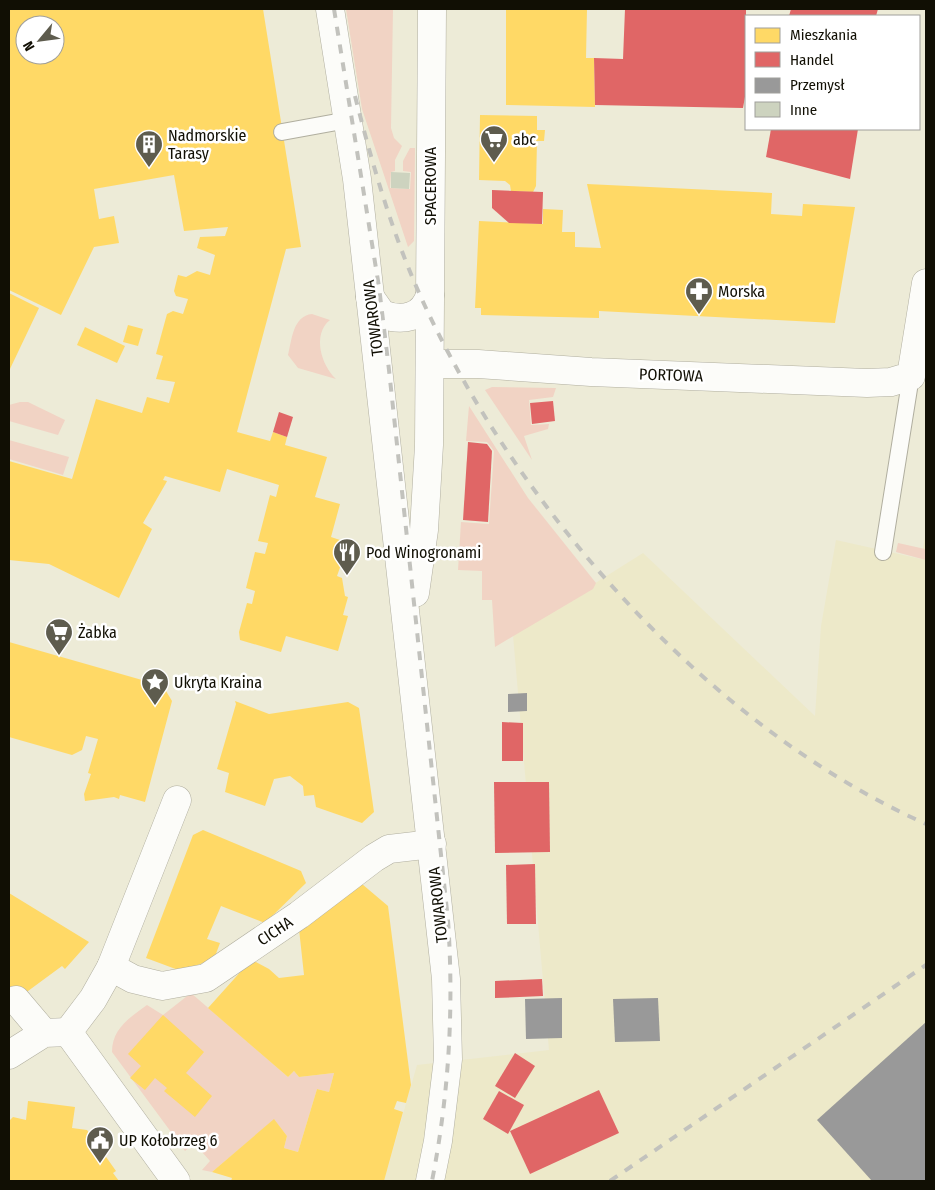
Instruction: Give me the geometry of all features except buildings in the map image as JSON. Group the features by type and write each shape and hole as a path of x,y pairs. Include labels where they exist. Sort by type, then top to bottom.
{"street":[{"name":"TOWAROWA","path":"330,9 348,120 409,629 423,846 436,889 446,979 448,1059 438,1140 430,1181"},
{"name":"SPACEROWA","path":"430,364 432,9"},
{"path":"911,376 926,283"},
{"path":"370,297 382,314 397,319 419,312 430,295"},
{"name":"TOWAROWA","path":"409,629 424,530 429,445 430,364"},
{"name":"PORTOWA","path":"430,364 478,364 591,372 868,384 891,382 911,376"},
{"path":"9,1054 56,1032 92,999 111,967 177,800"},
{"name":"CICHA","path":"111,967 133,979 162,986 206,978 298,915 374,858 390,849 423,846"},
{"path":"16,1000 56,1032 176,1181"}],"lane":[{"path":"282,132 348,120"},
{"path":"884,552 911,376"}],"shaded area":[{"path":"346,9 393,9 391,128 394,138 402,146 395,160 395,171 391,172 390,188 410,189 411,172 403,171 403,161 410,148 415,148 414,241 408,247 362,109"},
{"path":"312,314 330,320 324,326 320,341 326,366 336,379 298,368 288,355 294,329 301,319"},
{"path":"492,387 556,388 553,397 529,400 531,425 549,424 548,429 524,436 532,460 485,390"},
{"path":"28,402 65,420 58,435 9,421 9,405"},
{"path":"469,406 528,498 596,583 593,589 495,647 492,600 482,600 482,571 458,570 461,522 489,524 494,451 487,442 466,441"},
{"path":"9,440 69,457 63,475 9,459"},
{"path":"926,532 926,1181 384,1181 417,1065 549,1050 513,635 643,553 815,716 821,626 836,540 921,559"},
{"path":"898,543 925,549 926,544 926,560 896,552"},
{"path":"191,993 288,1077 294,1071 299,1077 334,1073 329,1092 317,1089 298,1152 284,1148 287,1136 274,1120 212,1172 202,1170 210,1161 194,1143 185,1151 112,1052 118,1030 140,1010 147,1005 163,1015"}],"railway":[{"path":"334,9 379,287 448,920 450,953 449,1051 443,1116 432,1181"},
{"path":"355,96 385,203 425,306 466,385 515,462 570,537 632,608 699,673 771,732 847,783 926,824"},
{"path":"610,1181 926,965"}],"place":[{"name":"abc","path":"494,163"},
{"name":"Nadmorskie Tarasy","path":"149,168"},
{"name":"Morska","path":"699,315"},
{"name":"Pod Winogronami","path":"347,576"},
{"name":"Żabka","path":"59,656"},
{"name":"Ukryta Kraina","path":"155,706"},
{"name":"UP Kołobrzeg 6","path":"100,1164"}]}
